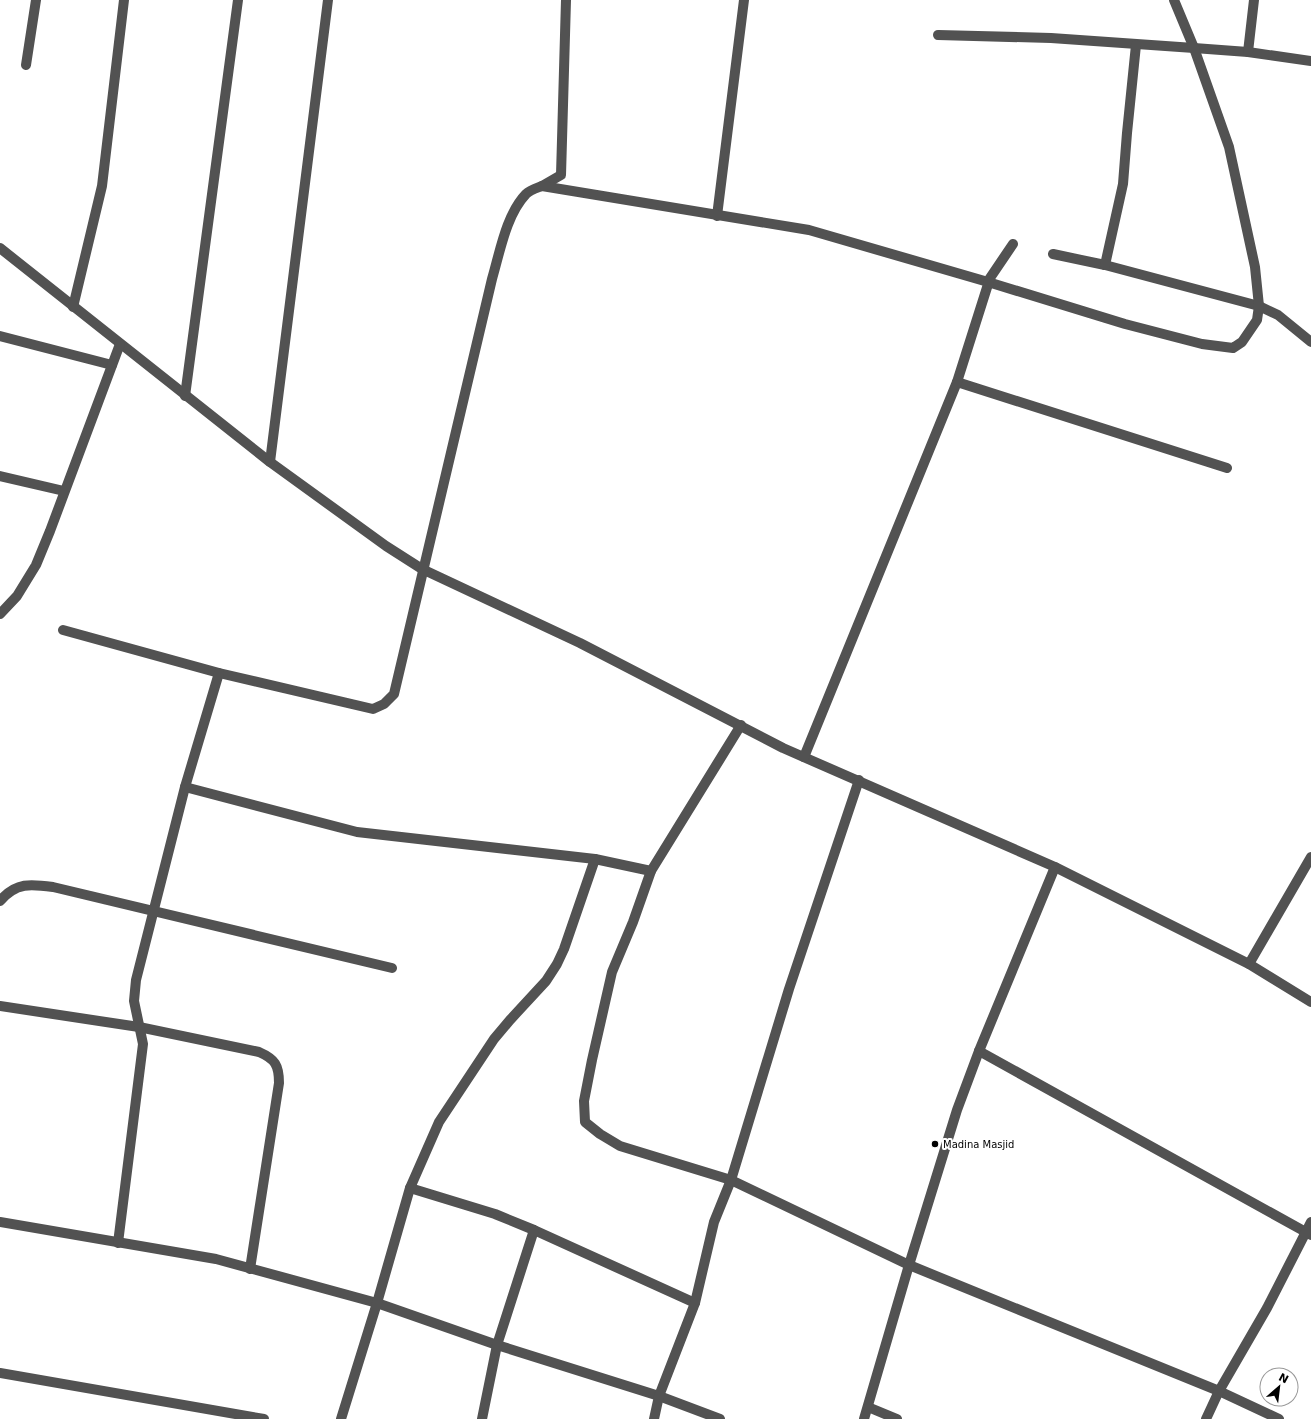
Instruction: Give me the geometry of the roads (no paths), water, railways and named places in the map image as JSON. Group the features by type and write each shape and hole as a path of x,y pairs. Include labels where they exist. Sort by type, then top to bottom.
{"street":[{"path":"26,65 36,0"},
{"path":"73,307 102,186 124,0"},
{"path":"185,396 238,0"},
{"path":"270,462 328,0"},
{"path":"63,630 219,673 373,709 384,704 394,694 422,569 492,279 506,231 513,210 527,193 561,175 566,0"},
{"path":"717,216 744,0"},
{"path":"542,186 809,230 1125,324 1202,344 1234,348 1242,342 1257,320 1259,306 1254,267 1228,147 1194,48 1174,0"},
{"path":"1248,52 1254,0"},
{"path":"938,35 1051,38 1248,52 1311,61"},
{"path":"1105,266 1123,184 1136,45"},
{"path":"804,757 957,382 988,282 1013,244"},
{"path":"0,248 270,462 386,546 422,569 580,643 783,748 860,780 1055,867 1249,964 1311,1002"},
{"path":"1053,254 1259,306 1278,316 1311,342"},
{"path":"0,336 112,365"},
{"path":"0,614 17,596 36,565 120,344"},
{"path":"957,382 1227,468"},
{"path":"0,476 64,491"},
{"path":"118,1242 143,1044 134,1000 136,980 185,787 219,673"},
{"path":"741,725 651,871 634,922 612,972 584,1101 585,1122 600,1134 620,1146 731,1180 909,1265 1219,1391 1279,1419"},
{"path":"654,1419 659,1396 695,1303 714,1222 731,1180 789,989 860,780"},
{"path":"185,787 357,832 595,859 651,871"},
{"path":"1249,964 1311,857"},
{"path":"341,1419 377,1303 410,1188 440,1122 455,1097 494,1038 546,981 557,964 564,949 595,859"},
{"path":"864,1419 909,1265 957,1110 978,1051 1055,867"},
{"path":"0,901 5,895 17,887 33,884 54,887 153,912 392,968"},
{"path":"0,1006 139,1026 258,1052 268,1056 274,1061 279,1072 279,1083 250,1268"},
{"path":"978,1051 1308,1233"},
{"path":"410,1188 495,1214 534,1230 695,1303"},
{"path":"0,1222 216,1260 250,1268 377,1303 496,1345 659,1396 720,1419"},
{"path":"1206,1419 1219,1391 1308,1233 1311,1222"},
{"path":"482,1419 496,1345 534,1230"},
{"path":"0,1373 264,1419"},
{"path":"868,1407 897,1419"}],"place":[{"name":"Madina Masjid","path":"935,1144"}]}
